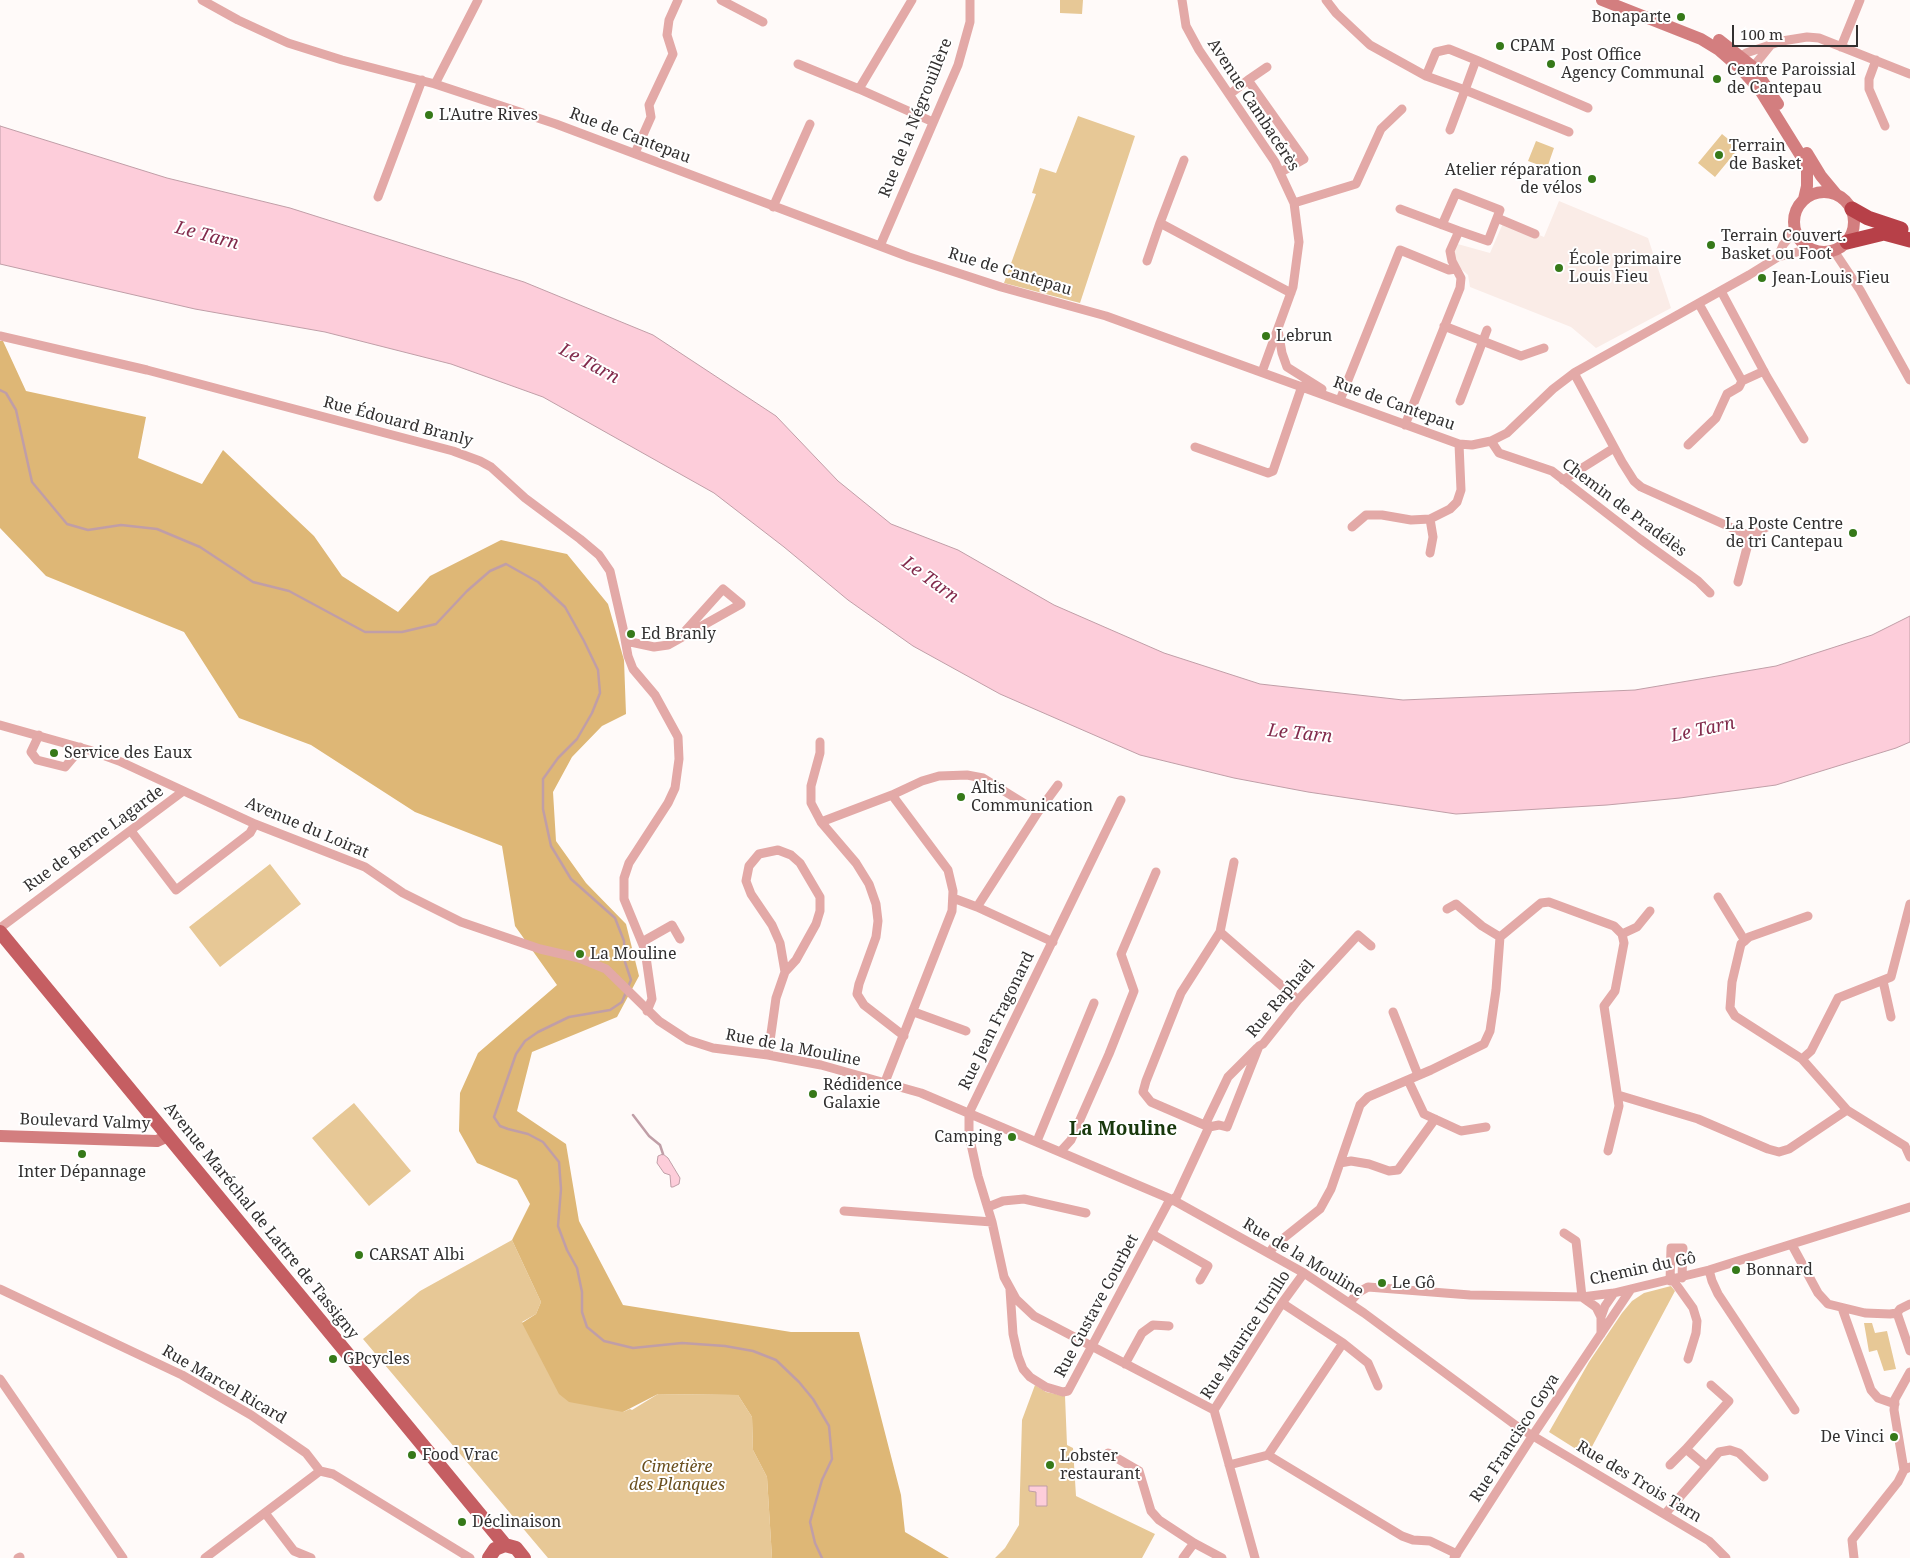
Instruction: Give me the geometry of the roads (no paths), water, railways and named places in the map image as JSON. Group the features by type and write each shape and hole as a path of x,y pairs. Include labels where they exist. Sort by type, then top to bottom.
{"highway":[{"path":"1852,209 1868,218 1910,227"},
{"path":"1876,220 1910,232"},
{"path":"1847,242 1869,236 1890,237 1910,242"}],"main road":[{"path":"1602,0 1701,39 1731,60 1760,90 1791,139 1807,170 1804,199 1795,213 1795,230 1798,238 1809,248 1825,253 1834,251 1847,242 1855,226 1852,209 1848,202 1836,194 1820,176 1769,89 1746,63 1703,31 1625,0"},
{"path":"1804,199 1820,192 1836,194"},
{"name":"Avenue Maréchal de Lattre de Tassigny","path":"0,932 495,1533 493,1553 516,1548 524,1558"},
{"name":"Boulevard Valmy","path":"0,1136 157,1141 168,1136"}],"street":[{"name":"Rue de Cantepau","path":"202,0 238,20 288,43 487,100 635,153 880,246 1002,287 1106,316 1459,444 1472,445 1491,441 1507,433 1553,389 1574,373 1699,304 1778,257 1809,248"},
{"path":"435,84 478,0"},
{"path":"635,153 651,117 649,105 673,54 668,35 669,20 678,0"},
{"path":"721,0 763,22"},
{"path":"859,89 912,0"},
{"name":"Rue de la Négrouillère","path":"880,246 958,65 970,22 970,0"},
{"name":"Avenue Cambacérès","path":"1182,0 1186,26 1199,50 1281,172 1294,203 1299,242 1297,265 1291,293 1262,372"},
{"path":"1326,0 1336,14 1370,45 1426,76 1466,90 1569,132"},
{"path":"1842,47 1860,0"},
{"path":"1760,90 1746,63 1746,53 1782,41 1807,37 1819,38 1910,74"},
{"path":"1701,39 1721,47 1746,63"},
{"path":"1746,63 1770,46"},
{"path":"1426,76 1436,52 1449,49 1588,108"},
{"path":"1450,130 1476,60"},
{"path":"1876,60 1869,79 1869,89 1885,126"},
{"path":"798,64 933,122"},
{"path":"1230,94 1267,68"},
{"path":"378,197 422,80"},
{"path":"1248,80 1304,158 1281,172"},
{"path":"1294,203 1356,184 1381,129 1402,109"},
{"path":"773,206 810,124"},
{"path":"1147,261 1184,160"},
{"path":"1400,208 1442,225 1488,241 1500,210 1456,193 1442,225"},
{"path":"1497,218 1536,234"},
{"path":"1160,223 1291,293"},
{"name":"Rue de Cantepau","path":"1778,257 1783,245 1795,230"},
{"path":"1405,425 1460,288 1461,278 1452,260 1450,251 1459,231"},
{"path":"1278,330 1282,353 1287,367 1340,400 1374,323 1400,250 1449,270 1456,269"},
{"path":"1834,251 1860,290 1910,380"},
{"path":"1721,291 1764,371 1804,439"},
{"path":"1699,304 1742,381"},
{"path":"1444,326 1521,356 1544,348"},
{"path":"1460,401 1487,330"},
{"name":"Rue Édouard Branly","path":"0,336 148,370 453,451 480,460 491,467 525,498 599,555 610,570 628,656 633,669 655,695 678,737 679,759 675,788 668,804 629,863 624,878 624,899 645,950 652,998 647,1011"},
{"path":"1688,445 1716,418 1727,394 1739,387 1742,381 1764,371"},
{"path":"1574,373 1634,481 1641,487 1750,536"},
{"path":"1195,446 1268,473 1273,471 1302,386"},
{"name":"Chemin de Pradélès","path":"1491,441 1499,452 1552,470 1710,592"},
{"path":"1352,527 1366,515 1382,515 1411,520 1430,519 1445,512 1457,502 1461,490 1459,444"},
{"path":"1563,480 1614,448"},
{"path":"1430,519 1433,537 1430,553"},
{"path":"1738,582 1750,536 1774,523"},
{"path":"626,641 654,647 668,645 741,604 723,589 678,639"},
{"name":"Avenue du Loirat","path":"0,725 80,747 118,761 255,824 365,867 403,893 461,922 540,949 579,958 606,969"},
{"path":"39,735 31,752 37,760 65,767 80,747"},
{"path":"820,742 820,754 812,786 811,804 821,822 856,863 869,884 876,904 878,921 876,937 857,994 864,1005 904,1036"},
{"path":"821,822 892,795 922,780 938,776 967,775 983,778 1038,812"},
{"path":"976,907 1038,812 1058,785"},
{"name":"Rue de Berne Lagarde","path":"0,928 182,792"},
{"path":"885,1082 952,911 953,898 948,870 892,795"},
{"name":"Rue Jean Fragonard","path":"969,1113 1121,800"},
{"path":"131,831 176,890 250,833 255,824"},
{"path":"768,1055 776,998 785,972 796,960 816,924 820,911 820,897 800,863 791,855 778,850 759,854 749,866 746,881 751,894 772,925 780,943 785,972"},
{"path":"1207,1126 1150,1102 1144,1092 1146,1081 1181,993 1220,932 1234,862"},
{"path":"1061,1151 1071,1140 1109,1054 1134,991 1121,954 1156,872"},
{"path":"1718,897 1745,940"},
{"name":"Rue Jean Fragonard","path":"953,898 1053,942"},
{"path":"1269,1253 1320,1209 1331,1189 1360,1105 1368,1097 1418,1076 1484,1044 1492,1023 1500,937 1541,903 1550,902 1614,926 1622,934 1624,943 1615,991 1604,1006 1619,1106 1608,1151"},
{"path":"1448,909 1456,904 1482,926 1500,937"},
{"path":"1802,1059 1810,1051 1838,998 1891,977 1910,904"},
{"path":"1622,934 1637,927 1650,912"},
{"path":"1808,916 1749,936 1741,944 1732,982 1730,1008 1735,1016 1802,1059 1847,1110 1906,1146 1910,1157"},
{"path":"642,942 672,925 680,938"},
{"path":"1220,932 1298,1000"},
{"name":"Rue Raphaël","path":"1207,1126 1219,1125 1227,1127 1259,1046 1263,1044 1298,1000 1358,935 1371,946"},
{"name":"Rue de la Mouline","path":"606,969 659,1022 684,1038 713,1048 768,1055 821,1065 921,1093 1173,1200 1304,1273 1349,1303 1532,1436"},
{"path":"1883,981 1891,1017"},
{"path":"1037,1141 1094,1003"},
{"path":"914,1012 966,1031"},
{"path":"1393,1012 1418,1076"},
{"path":"1173,1200 1178,1194 1228,1077 1259,1046"},
{"path":"1408,1080 1424,1114 1461,1131 1486,1127"},
{"path":"1618,1095 1698,1119 1779,1152 1789,1149 1847,1110"},
{"path":"969,1113 968,1135 992,1222 1004,1277 1016,1299 1034,1316 1214,1410"},
{"path":"1340,1163 1352,1161 1389,1170 1398,1170 1435,1120"},
{"path":"988,1207 1003,1201 1024,1199 1086,1213"},
{"name":"Rue Gustave Courbet","path":"1009,1286 1013,1334 1023,1368 1030,1377 1046,1387 1063,1392 1068,1391 1168,1203 1173,1200"},
{"name":"Chemin du Gô","path":"1349,1303 1359,1292 1368,1287 1470,1295 1582,1297 1614,1293 1709,1270 1910,1207"},
{"path":"844,1212 992,1222"},
{"path":"1564,1233 1576,1241 1582,1297 1596,1307 1601,1317"},
{"name":"Rue Gustave Courbet","path":"1152,1234 1208,1266 1200,1280"},
{"path":"1792,1245 1818,1292 1828,1304 1865,1313 1897,1314"},
{"path":"1709,1270 1718,1294 1794,1410"},
{"name":"Rue Maurice Utrillo","path":"1255,1558 1214,1410 1282,1303 1304,1273"},
{"path":"1675,1279 1693,1308 1697,1321 1696,1333 1688,1358"},
{"name":"Rue Marcel Ricard","path":"0,1289 182,1375 251,1415 282,1436 306,1453 320,1471 333,1474 470,1558"},
{"name":"Rue Francisco Goya","path":"1456,1556 1532,1436 1632,1289"},
{"path":"1601,1334 1601,1317 1605,1306 1614,1293"},
{"path":"1282,1303 1343,1343 1368,1363 1378,1386"},
{"path":"1897,1314 1900,1309 1910,1304"},
{"path":"1842,1308 1871,1390 1878,1398 1895,1404"},
{"path":"1897,1314 1910,1351"},
{"path":"1125,1364 1142,1333 1152,1325 1169,1326"},
{"path":"1229,1465 1268,1454 1343,1343"},
{"path":"1854,1558 1852,1540 1907,1468 1894,1410 1899,1391 1910,1372"},
{"path":"0,1379 123,1558"},
{"path":"1670,1466 1729,1401 1711,1385"},
{"name":"Rue des Trois Tarn","path":"1532,1436 1709,1541 1726,1558"},
{"path":"1686,1449 1706,1466"},
{"path":"1665,1514 1719,1452 1730,1450 1739,1453 1764,1477"},
{"path":"1108,1453 1139,1471 1151,1511 1159,1520 1194,1543 1222,1558"},
{"path":"1268,1454 1402,1536 1413,1540 1430,1541 1456,1556"},
{"path":"205,1558 320,1471"},
{"path":"265,1513 294,1551 310,1558"},
{"path":"1183,1558 1194,1543"}],"water":[{"name":"Le Tarn","path":"0,126 167,178 290,208 524,282 653,335 776,416 838,481 891,524 958,550 1054,605 1164,653 1260,684 1403,700 1635,690 1776,666 1872,635 1910,616 1910,742 1776,785 1680,798 1607,805 1456,814 1308,792 1234,778 1140,755 1000,694 913,646 848,600 714,493 543,397 451,364 325,332 195,309 0,264"},
{"path":"663,1154 668,1158 680,1178 679,1184 673,1187 671,1187 670,1175 664,1173 657,1163 658,1156"},
{"path":"1029,1486 1047,1486 1047,1506 1036,1506 1036,1492 1029,1491"}],"waterway":[{"path":"0,390 6,393 16,410 32,482 67,524 88,530 121,525 157,529 200,547 253,582 289,591 365,632 402,632 436,624 467,591 490,571 506,564 538,582 565,607 598,670 600,693 592,713 577,739 558,758 543,779 543,809 551,846 571,879 615,918 624,941 625,962 631,980 628,987"},
{"path":"626,992 622,1002 610,1010 569,1017 538,1032 525,1041 516,1054 494,1117 500,1126 528,1134 543,1142 559,1162 561,1189 558,1226 567,1250 577,1268 582,1292 582,1312 587,1327 604,1341 633,1348 682,1343 725,1346 753,1351 776,1360 799,1382 813,1399 829,1426 832,1459 822,1480 810,1522 815,1543 822,1558"},
{"path":"633,1115 649,1136 660,1145 663,1154"}],"place":[{"name":"Bonaparte","path":"1681,17"},
{"name":"CPAM","path":"1500,46"},
{"name":"Post Office Agency Communal","path":"1551,64"},
{"name":"Centre Paroissial de Cantepau","path":"1717,79"},
{"name":"L'Autre Rives","path":"429,115"},
{"name":"Terrain de Basket","path":"1719,155"},
{"name":"Atelier réparation de vélos","path":"1592,179"},
{"name":"Terrain Couvert. Basket ou Foot","path":"1711,245"},
{"name":"École primaire Louis Fieu","path":"1559,268"},
{"name":"Jean-Louis Fieu","path":"1762,278"},
{"name":"Lebrun","path":"1266,336"},
{"name":"La Poste Centre de tri Cantepau","path":"1853,533"},
{"name":"Ed Branly","path":"631,634"},
{"name":"Service des Eaux","path":"54,753"},
{"name":"Altis Communication","path":"961,797"},
{"name":"La Mouline","path":"580,954"},
{"name":"Rédidence Galaxie","path":"813,1094"},
{"name":"Camping","path":"1012,1137"},
{"name":"Inter Dépannage","path":"82,1154"},
{"name":"CARSAT Albi","path":"359,1255"},
{"name":"Bonnard","path":"1736,1270"},
{"name":"Le Gô","path":"1382,1283"},
{"name":"GPcycles","path":"333,1359"},
{"name":"De Vinci","path":"1894,1437"},
{"name":"Food Vrac","path":"412,1455"},
{"name":"Lobster restaurant","path":"1050,1465"},
{"name":"Déclinaison","path":"462,1522"}],"district":[{"name":"La Mouline","path":"1123,1130"}],"park label":[{"name":"Cimetière des Planques","path":"677,1476"}]}
